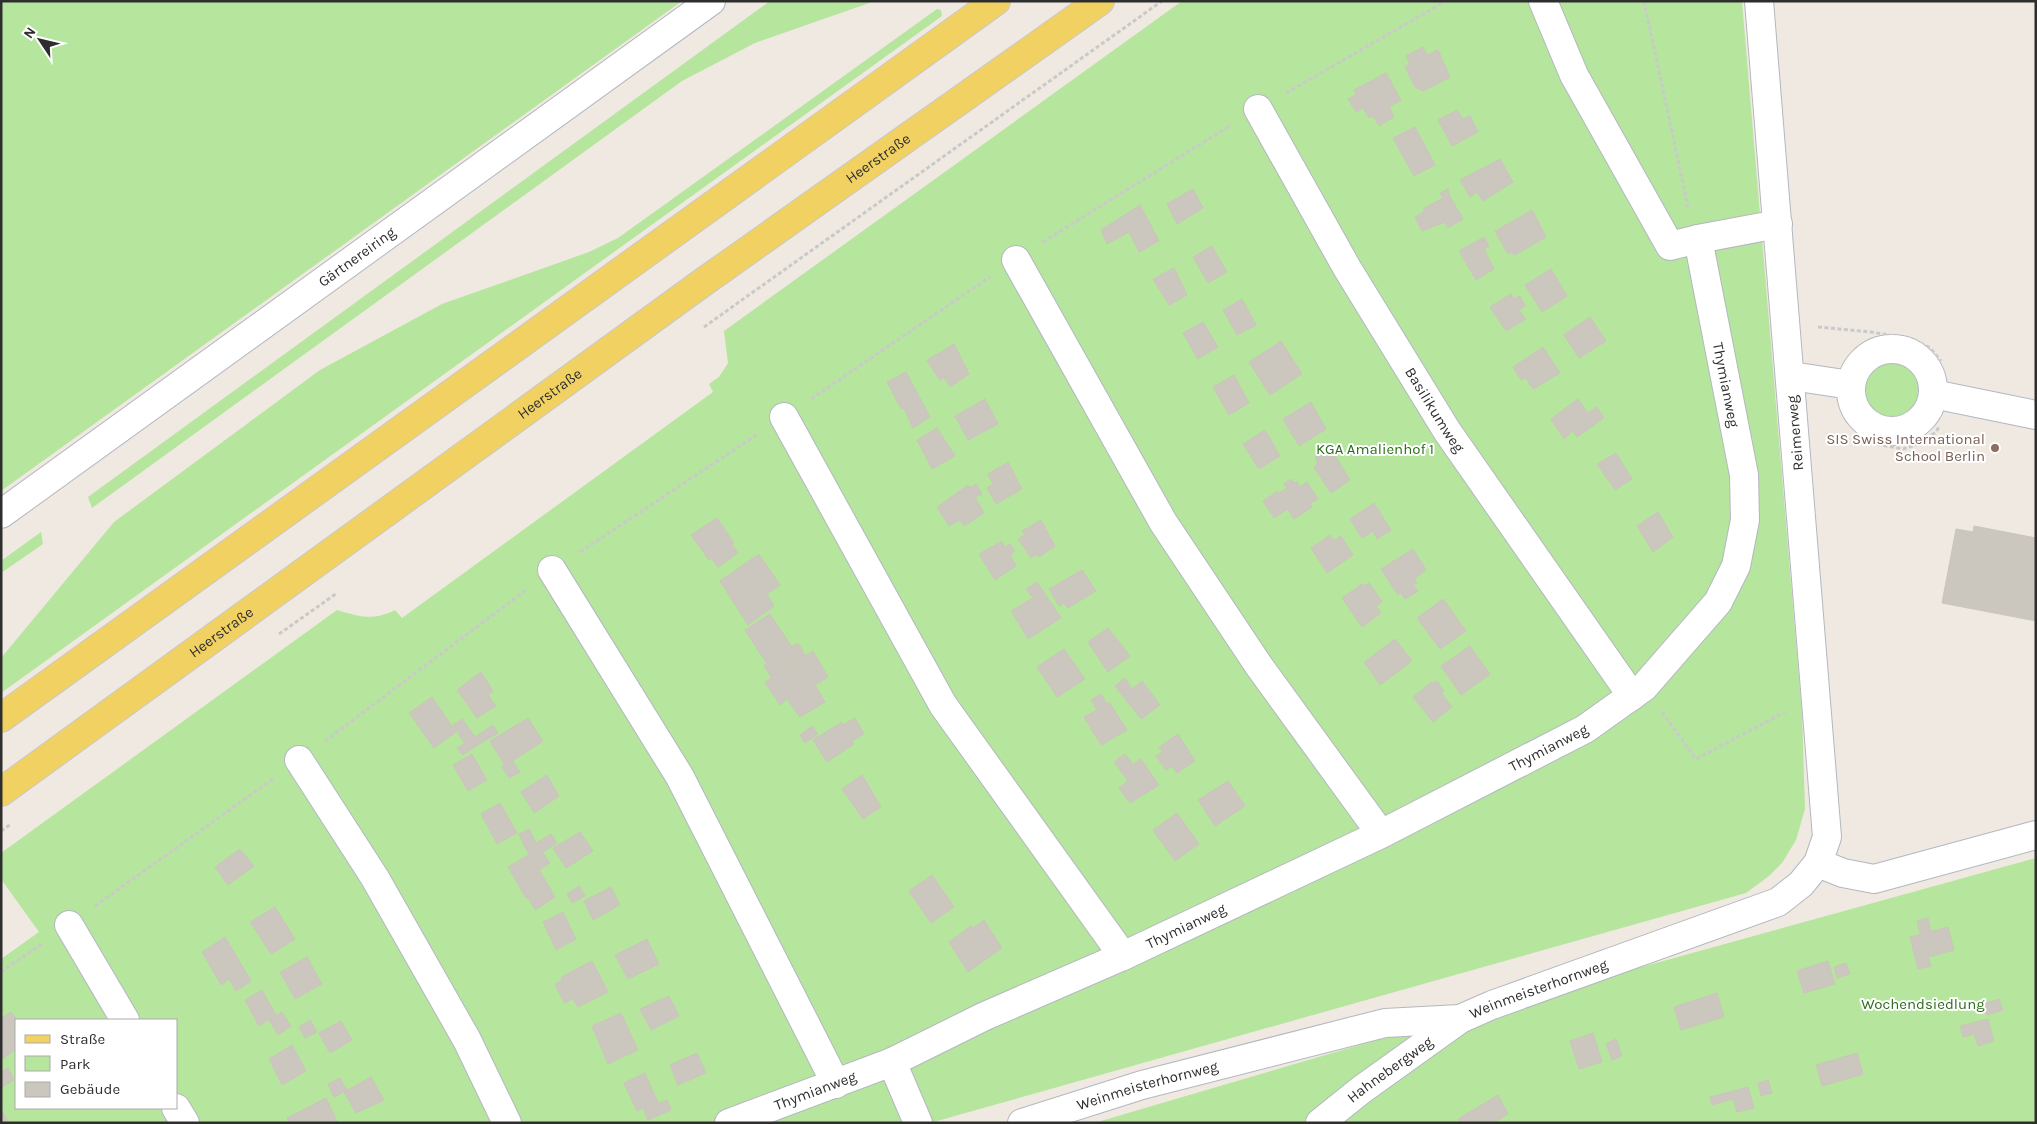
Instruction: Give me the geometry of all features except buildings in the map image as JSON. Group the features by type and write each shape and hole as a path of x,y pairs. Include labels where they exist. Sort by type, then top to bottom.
{"main road":[{"path":"1,718 996,1"},
{"name":"Heerstraße","path":"1,792 702,283 1100,1"}],"street":[{"name":"Gärtnereiring","path":"1,514 712,1"},
{"path":"1544,1 1574,75 1670,246 1778,224"},
{"name":"Reimerweg","path":"1760,1 1827,837 1818,863"},
{"name":"Basilikumweg","path":"1258,109 1347,268 1447,431 1638,691"},
{"name":"Thymianweg","path":"729,1123 892,1062 985,1016 1123,956 1381,834 1585,730 1638,691 1718,602 1736,566 1746,520 1744,475 1698,239"},
{"path":"1016,260 1163,522 1259,666 1381,834"},
{"path":"1942,396 1916,423 1904,429 1890,431 1877,428 1865,421 1856,411 1851,398 1851,385 1858,366 1873,352 1900,349 1912,354 1923,363 1942,396 2036,415"},
{"path":"1790,376 1851,385"},
{"path":"784,417 943,706 1123,956"},
{"path":"552,570 680,777 836,1084"},
{"path":"299,760 375,878 467,1040 507,1123"},
{"path":"1818,863 1843,874 1874,880 2036,835"},
{"name":"Weinmeisterhornweg","path":"1022,1123 1142,1085 1385,1023 1460,1019 1501,1002 1778,902 1801,884 1818,863"},
{"path":"69,925 124,1019"},
{"name":"Hahnebergweg","path":"1320,1123 1361,1090 1460,1019"},
{"path":"892,1062 918,1123"},
{"path":"177,1109 185,1123"}],"path":[{"path":"704,327 1162,1"},
{"path":"1,972 299,760 552,570 784,417 1016,260 1258,109 1446,1"},
{"path":"1644,1 1684,195 1698,239"},
{"path":"1815,326 1913,339 1930,348 1942,362 1950,380 1942,396 1946,416 1936,432 1920,443 1903,449 1824,435"},
{"path":"1638,691 1696,759 1817,696"}],"green space":[{"path":"1,1 682,1 1,491"},
{"path":"770,1 875,1 755,43 682,81 92,508 88,497"},
{"name":"KGA Amalienhof 1","path":"1182,1 1742,1 1802,713 1805,809 1796,840 1782,863 1769,876 1746,893 930,1123 1,1123 1,959 39,932 1,879 1,853 337,610 373,617 395,610 402,618 713,392 709,384 719,377 728,363 724,331"},
{"path":"937,9 941,10 942,16 1,693 1,658 114,522 320,370 442,304 589,252 618,238"},
{"path":"1891,361 1902,363 1911,369 1917,378 1919,389 1917,400 1911,409 1902,415 1891,417 1880,415 1871,409 1865,400 1863,389 1865,378 1871,369 1880,363"},
{"path":"41,532 43,544 1,573 1,561"},
{"name":"Wochendsiedlung","path":"2036,858 2036,1123 1094,1123 1363,1044"}],"place":[{"name":"SIS Swiss International School Berlin","path":"1995,448"}]}
